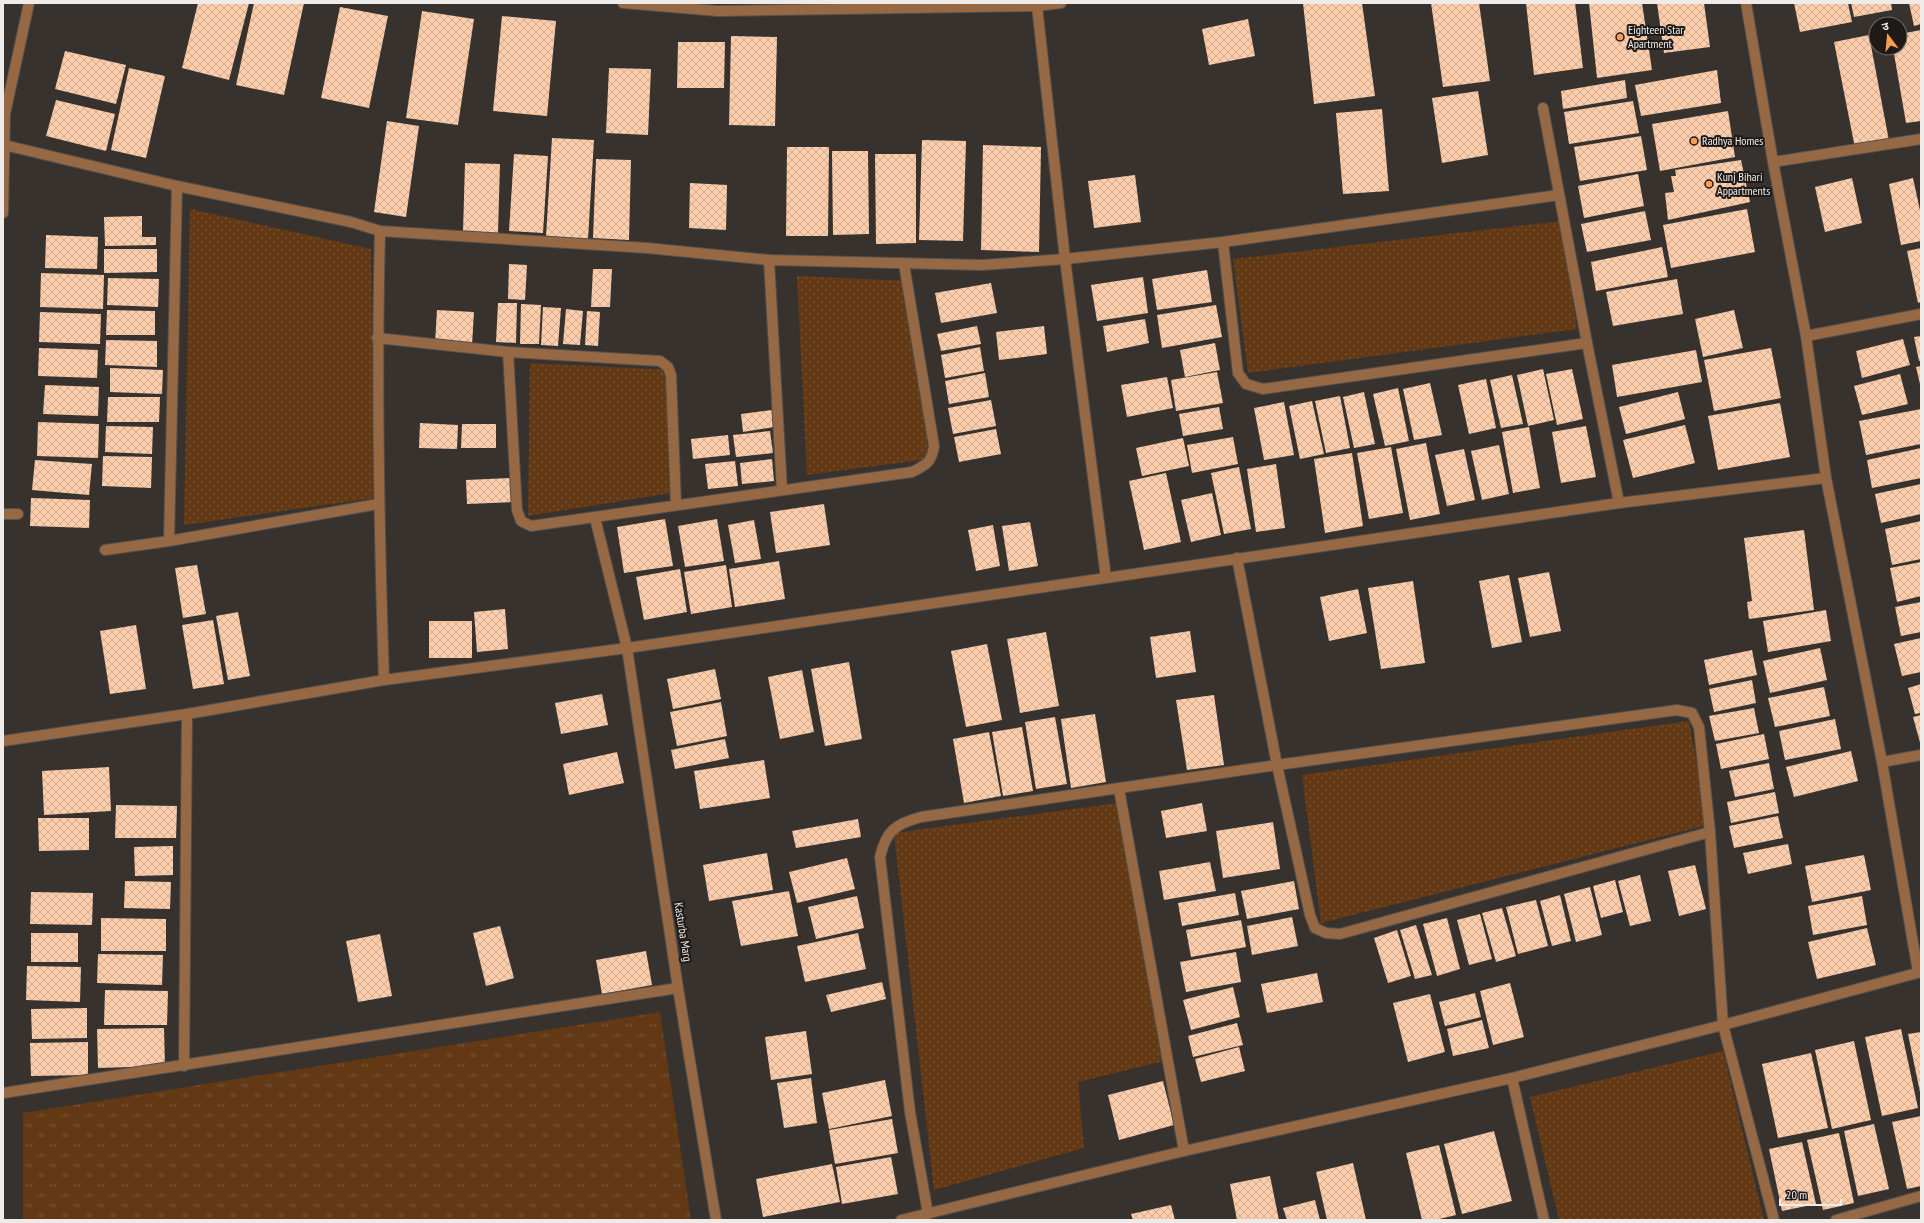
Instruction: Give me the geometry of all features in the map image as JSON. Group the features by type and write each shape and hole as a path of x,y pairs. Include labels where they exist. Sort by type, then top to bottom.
{"street":[{"path":"3,213 4,114 29,3"},
{"path":"624,3 718,11 1038,6 1061,3"},
{"path":"901,1220 1184,1151 1512,1078 1723,1025 1919,972 1882,762 1826,478 1806,336 1773,162 1746,3"},
{"path":"1038,6 1065,259 1106,578"},
{"path":"1543,108 1619,503"},
{"path":"1773,162 1921,139"},
{"path":"4,145 177,186 351,222 380,230 647,248 769,260 982,265 1065,259 1223,242 1559,195"},
{"path":"169,541 177,186"},
{"path":"380,230 377,338 378,504 384,680"},
{"path":"1223,242 1238,373 1246,384 1263,389 1587,343"},
{"path":"769,260 782,490"},
{"path":"508,352 517,510 521,521 531,526 912,472 925,466 933,456 934,446 904,264"},
{"path":"1806,336 1921,314"},
{"path":"377,338 508,352 660,361 668,367 671,375 676,505"},
{"path":"3,741 187,714 384,680 627,648 1619,503 1826,478"},
{"path":"105,550 169,541 378,504"},
{"path":"3,514 18,514"},
{"name":"Kasturba Marg","path":"595,518 627,648 678,988 716,1220"},
{"path":"1237,558 1277,765 1310,916 1316,928 1326,932 1340,934 1710,832"},
{"path":"928,1214 910,1112 880,857 883,845 891,830 905,821 921,817 1277,765 1677,710 1692,713 1699,727 1710,832 1723,1025 1774,1220"},
{"path":"184,1066 187,714"},
{"path":"1882,762 1921,755"},
{"path":"1119,789 1184,1151"},
{"path":"3,1093 678,988"},
{"path":"1512,1078 1544,1220"},
{"path":"1836,1220 1921,1196"}],"green space":[{"path":"190,209 371,249 374,498 184,525"},
{"path":"1561,221 1577,329 1248,373 1233,259"},
{"path":"797,276 909,281 929,459 807,475"},
{"path":"530,363 674,370 671,493 528,516"},
{"path":"1689,721 1708,825 1321,923 1302,775"},
{"path":"1125,802 1164,1061 1078,1082 1084,1148 934,1190 894,833"},
{"path":"660,1012 691,1220 23,1220 23,1113"},
{"path":"1723,1051 1764,1220 1559,1220 1530,1097"}],"building":[{"path":"198,3 249,3 229,80 182,68"},
{"path":"254,3 304,3 284,95 236,85"},
{"path":"1303,3 1362,3 1375,96 1314,104"},
{"path":"1431,3 1479,3 1490,81 1443,87"},
{"path":"1526,3 1575,3 1583,68 1534,75"},
{"name":"Eighteen Star Apartment","path":"1589,3 1642,3 1652,70 1597,78"},
{"path":"1657,3 1704,3 1710,47 1664,53"},
{"path":"1794,3 1848,3 1852,22 1800,32"},
{"path":"1851,3 1891,3 1892,10 1854,17"},
{"path":"1909,3 1921,3 1921,24 1914,26"},
{"path":"340,7 388,16 369,108 321,98"},
{"path":"422,11 474,19 458,125 406,118"},
{"path":"502,16 556,21 547,116 493,111"},
{"path":"1248,19 1255,56 1209,65 1202,29"},
{"path":"1921,30 1921,121 1906,123 1894,56 1908,56 1908,32"},
{"path":"1868,35 1868,56 1873,56 1889,141 1855,148 1834,42"},
{"path":"731,36 777,37 775,126 729,125"},
{"path":"678,42 725,42 724,88 677,88"},
{"path":"65,51 126,65 116,104 55,89"},
{"path":"129,68 165,76 146,158 111,150"},
{"path":"609,68 651,69 648,135 606,133"},
{"path":"1717,70 1721,103 1641,116 1635,85"},
{"path":"1625,80 1627,98 1563,109 1561,91"},
{"path":"1478,91 1488,155 1442,163 1432,98"},
{"path":"56,100 115,114 106,151 46,136"},
{"path":"1633,101 1639,133 1569,144 1564,112"},
{"path":"1382,109 1389,191 1343,194 1336,113"},
{"name":"Radhya Homes","path":"1728,111 1735,157 1660,171 1652,124"},
{"path":"387,121 419,126 406,217 374,212"},
{"path":"1641,136 1647,170 1580,181 1574,147"},
{"path":"552,138 594,140 588,239 546,236"},
{"path":"922,140 966,141 963,241 919,240"},
{"path":"983,145 1041,147 1039,252 981,250"},
{"path":"787,147 829,147 828,236 786,236"},
{"path":"832,151 868,151 869,234 833,235"},
{"path":"514,154 548,156 543,233 509,231"},
{"path":"875,154 916,154 916,243 876,244"},
{"path":"596,159 631,160 629,240 593,238"},
{"name":"Kunj Bihari Appartments","path":"1741,160 1750,202 1668,220 1665,193 1674,192 1671,176 1676,176 1675,170"},
{"path":"465,163 500,164 498,233 463,232"},
{"path":"1638,174 1644,206 1584,218 1578,186"},
{"path":"1135,175 1141,222 1094,228 1088,181"},
{"path":"1852,178 1862,223 1825,232 1815,187"},
{"path":"1913,178 1921,215 1921,241 1901,245 1889,184"},
{"path":"690,183 727,185 726,230 689,228"},
{"path":"1747,209 1755,252 1671,268 1663,225"},
{"path":"1645,211 1651,240 1587,252 1581,224"},
{"path":"142,216 142,237 156,237 156,245 105,246 104,217"},
{"path":"46,235 98,237 97,269 45,268"},
{"path":"1662,247 1668,277 1596,291 1591,262"},
{"path":"1921,248 1921,302 1918,303 1907,251"},
{"path":"104,249 157,249 157,272 104,273"},
{"path":"509,264 527,265 525,300 508,299"},
{"path":"593,269 612,269 610,307 591,307"},
{"path":"1207,270 1212,302 1157,310 1152,279"},
{"path":"41,273 104,275 103,309 40,307"},
{"path":"1143,277 1148,313 1097,321 1091,285"},
{"path":"108,278 159,279 158,307 107,305"},
{"path":"1677,279 1683,314 1613,326 1606,292"},
{"path":"991,283 997,313 941,323 935,293"},
{"path":"498,303 517,303 516,343 496,342"},
{"path":"521,304 541,305 539,344 520,344"},
{"path":"1216,305 1222,337 1162,348 1157,315"},
{"path":"543,307 561,308 558,346 541,345"},
{"path":"566,309 583,311 580,345 563,344"},
{"path":"107,310 155,311 155,335 106,335"},
{"path":"437,310 474,312 472,345 435,343"},
{"path":"1734,310 1743,348 1703,357 1695,319"},
{"path":"587,311 600,312 598,346 585,345"},
{"path":"40,312 101,314 100,344 39,342"},
{"path":"1145,319 1149,343 1107,352 1103,326"},
{"path":"977,326 981,344 941,351 937,334"},
{"path":"1044,326 1047,354 999,360 996,332"},
{"path":"1921,336 1921,361 1919,361 1914,337"},
{"path":"1903,339 1910,365 1862,378 1856,351"},
{"path":"106,340 157,341 157,367 105,365"},
{"path":"1215,343 1220,370 1185,377 1180,350"},
{"path":"980,347 984,371 945,378 941,355"},
{"path":"39,348 98,350 97,378 38,376"},
{"path":"1771,348 1781,398 1714,411 1704,360"},
{"path":"1696,350 1702,382 1617,397 1612,365"},
{"path":"1921,366 1921,384 1920,384 1916,367"},
{"path":"110,368 163,370 162,394 110,392"},
{"path":"1543,369 1554,420 1528,426 1517,375"},
{"path":"1572,369 1583,419 1557,425 1546,374"},
{"path":"1217,372 1223,403 1176,411 1171,380"},
{"path":"985,373 989,397 949,404 945,381"},
{"path":"1900,374 1908,404 1862,415 1854,386"},
{"path":"1512,375 1523,424 1501,428 1490,380"},
{"path":"1167,377 1173,408 1127,417 1121,385"},
{"path":"1486,379 1496,428 1469,434 1458,385"},
{"path":"1430,383 1442,435 1414,440 1403,389"},
{"path":"45,385 99,387 98,416 43,414"},
{"path":"1398,388 1409,441 1385,446 1373,394"},
{"path":"1364,392 1375,444 1354,448 1343,397"},
{"path":"1678,392 1685,419 1626,434 1619,407"},
{"path":"1340,396 1350,448 1326,453 1315,401"},
{"path":"108,397 160,397 159,422 107,422"},
{"path":"991,400 996,426 953,434 948,408"},
{"path":"1312,401 1324,454 1300,459 1289,406"},
{"path":"1284,402 1294,455 1264,460 1254,408"},
{"path":"1780,403 1790,457 1718,470 1708,416"},
{"path":"1219,407 1223,429 1183,436 1179,414"},
{"path":"1921,409 1921,444 1866,455 1859,421"},
{"path":"772,410 774,427 743,432 741,414"},
{"path":"38,422 99,424 98,458 37,456"},
{"path":"420,423 458,425 457,449 419,448"},
{"path":"462,424 496,424 496,448 461,448"},
{"path":"1685,425 1695,463 1633,478 1623,440"},
{"path":"106,426 153,427 152,454 105,452"},
{"path":"1586,426 1596,477 1561,483 1552,432"},
{"path":"1529,427 1540,488 1513,493 1502,432"},
{"path":"996,429 1001,454 959,462 954,437"},
{"path":"770,431 773,453 736,457 733,435"},
{"path":"728,435 730,455 693,459 691,439"},
{"path":"1233,437 1238,464 1192,473 1187,445"},
{"path":"1183,438 1189,466 1142,476 1136,448"},
{"path":"1426,443 1440,514 1410,520 1396,449"},
{"path":"1499,445 1509,494 1482,500 1471,451"},
{"path":"1391,447 1403,513 1369,519 1357,453"},
{"path":"1921,448 1921,478 1872,488 1867,460"},
{"path":"1464,449 1475,500 1447,506 1435,455"},
{"path":"1352,453 1363,526 1325,533 1314,459"},
{"path":"103,456 152,457 151,488 102,486"},
{"path":"772,459 774,481 742,484 740,463"},
{"path":"35,460 92,464 89,495 32,490"},
{"path":"735,461 738,486 708,489 705,464"},
{"path":"1276,464 1285,528 1256,532 1247,469"},
{"path":"1239,467 1251,529 1224,534 1211,473"},
{"path":"1166,473 1181,542 1144,550 1129,481"},
{"path":"512,478 513,502 467,504 466,480"},
{"path":"1921,484 1921,514 1881,523 1875,494"},
{"path":"1212,493 1221,535 1191,542 1181,500"},
{"path":"31,498 90,500 89,528 30,526"},
{"path":"824,504 830,545 776,553 770,512"},
{"path":"665,519 673,566 624,573 617,527"},
{"path":"717,519 724,561 685,567 678,526"},
{"path":"754,520 761,559 735,563 728,525"},
{"path":"1921,521 1921,559 1892,565 1885,529"},
{"path":"1030,522 1038,566 1009,571 1002,526"},
{"path":"993,525 1000,566 976,571 968,530"},
{"path":"1804,530 1814,610 1749,619 1747,602 1752,601 1744,538"},
{"path":"779,561 785,599 735,607 729,569"},
{"path":"1921,562 1921,596 1897,602 1890,568"},
{"path":"197,565 206,614 183,618 175,568"},
{"path":"726,565 732,607 691,614 684,572"},
{"path":"680,569 687,612 644,620 636,577"},
{"path":"1549,572 1561,631 1530,637 1518,578"},
{"path":"1509,575 1522,642 1492,648 1479,581"},
{"path":"1413,581 1425,663 1381,669 1368,588"},
{"path":"1358,589 1367,633 1329,641 1320,597"},
{"path":"1921,602 1921,632 1901,636 1895,607"},
{"path":"505,609 508,649 477,652 474,612"},
{"path":"1826,610 1831,641 1768,652 1763,621"},
{"path":"238,612 250,676 228,680 216,616"},
{"path":"213,620 224,684 193,689 182,625"},
{"path":"429,621 472,621 472,658 429,658"},
{"path":"136,625 146,689 110,694 100,631"},
{"path":"1190,631 1196,672 1156,678 1150,637"},
{"path":"1046,632 1059,706 1020,713 1007,639"},
{"path":"1921,638 1921,672 1902,676 1894,644"},
{"path":"987,644 1002,720 966,727 951,651"},
{"path":"1820,648 1827,680 1770,693 1763,661"},
{"path":"1752,650 1757,675 1709,685 1704,660"},
{"path":"849,662 862,739 825,746 811,669"},
{"path":"715,669 721,699 673,709 667,679"},
{"path":"802,670 814,732 780,739 768,677"},
{"path":"1752,680 1756,703 1714,712 1709,689"},
{"path":"1921,684 1921,713 1915,714 1908,688"},
{"path":"1824,687 1830,716 1775,727 1768,698"},
{"path":"602,694 608,725 561,734 555,703"},
{"path":"1214,695 1224,765 1187,770 1176,700"},
{"path":"721,702 727,736 677,746 670,712"},
{"path":"1754,708 1759,733 1715,741 1709,716"},
{"path":"1095,714 1106,782 1071,788 1061,719"},
{"path":"1921,715 1921,746 1913,717"},
{"path":"1055,717 1067,784 1036,789 1025,722"},
{"path":"1835,719 1841,749 1785,760 1779,731"},
{"path":"1022,727 1033,791 1003,796 992,732"},
{"path":"989,732 1001,796 964,803 953,739"},
{"path":"1764,734 1769,759 1721,769 1716,744"},
{"path":"725,739 729,758 675,769 671,750"},
{"path":"1851,751 1858,781 1794,797 1786,767"},
{"path":"617,752 624,783 569,795 563,764"},
{"path":"764,760 770,798 700,809 694,771"},
{"path":"1769,763 1774,789 1735,797 1729,771"},
{"path":"109,767 111,811 44,815 42,771"},
{"path":"1775,792 1779,813 1731,823 1727,802"},
{"path":"1202,803 1207,831 1166,838 1161,811"},
{"path":"116,805 177,806 176,838 115,838"},
{"path":"1778,816 1783,838 1734,848 1729,826"},
{"path":"38,818 89,818 89,850 39,851"},
{"path":"858,819 861,837 796,848 792,831"},
{"path":"1273,822 1280,869 1223,878 1216,831"},
{"path":"1788,844 1792,864 1748,874 1743,853"},
{"path":"173,846 173,875 135,876 134,847"},
{"path":"767,853 773,890 709,901 703,865"},
{"path":"1864,855 1871,890 1812,902 1805,866"},
{"path":"847,858 855,889 797,903 789,872"},
{"path":"1210,862 1216,891 1164,900 1159,871"},
{"path":"1695,865 1706,909 1679,916 1668,871"},
{"path":"1640,875 1651,921 1630,926 1618,881"},
{"path":"1615,880 1623,912 1601,918 1593,886"},
{"path":"125,881 171,882 170,909 124,908"},
{"path":"1294,881 1299,909 1247,919 1241,891"},
{"path":"1590,887 1602,935 1576,942 1564,894"},
{"path":"789,891 798,936 741,946 732,901"},
{"path":"31,892 93,893 92,925 30,924"},
{"path":"1235,893 1239,915 1182,926 1178,903"},
{"path":"1560,895 1571,941 1552,946 1540,901"},
{"path":"857,896 864,928 816,939 808,907"},
{"path":"1862,896 1867,925 1813,935 1808,906"},
{"path":"1536,900 1548,946 1518,954 1506,907"},
{"path":"1502,908 1516,956 1496,962 1482,913"},
{"path":"1480,914 1492,959 1469,965 1457,920"},
{"path":"1292,917 1298,946 1252,955 1247,926"},
{"path":"101,918 166,919 166,951 101,951"},
{"path":"1447,918 1460,969 1437,976 1423,924"},
{"path":"1241,920 1246,947 1191,957 1186,930"},
{"path":"1416,925 1432,975 1415,979 1400,930"},
{"path":"500,926 514,978 486,986 473,933"},
{"path":"1867,928 1876,965 1817,979 1808,942"},
{"path":"1397,930 1411,976 1388,983 1374,938"},
{"path":"31,933 78,933 78,962 31,962"},
{"path":"858,933 866,969 805,982 797,946"},
{"path":"380,934 392,996 358,1002 346,941"},
{"path":"646,951 652,985 602,994 596,960"},
{"path":"1236,952 1241,982 1186,992 1180,962"},
{"path":"98,954 163,955 162,985 97,983"},
{"path":"27,966 81,967 80,1002 26,1000"},
{"path":"1317,973 1323,1002 1267,1013 1261,984"},
{"path":"882,982 886,999 831,1012 826,995"},
{"path":"1510,983 1524,1037 1493,1045 1480,991"},
{"path":"1233,987 1240,1017 1191,1030 1183,1000"},
{"path":"105,990 168,991 167,1025 104,1025"},
{"path":"1475,993 1481,1017 1445,1026 1439,1002"},
{"path":"1430,994 1445,1052 1408,1062 1393,1003"},
{"path":"87,1008 87,1038 32,1039 31,1009"},
{"path":"1482,1020 1489,1048 1453,1056 1447,1029"},
{"path":"1237,1023 1243,1045 1193,1057 1188,1036"},
{"path":"164,1028 165,1066 98,1068 97,1029"},
{"path":"1901,1029 1918,1108 1882,1116 1865,1037"},
{"path":"806,1031 812,1074 771,1080 765,1037"},
{"path":"1921,1032 1921,1092 1920,1092 1908,1034"},
{"path":"1854,1041 1871,1120 1832,1129 1815,1050"},
{"path":"88,1042 88,1075 31,1076 30,1043"},
{"path":"1239,1047 1245,1071 1201,1082 1195,1059"},
{"path":"1811,1053 1828,1128 1778,1138 1762,1064"},
{"path":"811,1078 817,1123 784,1128 777,1083"},
{"path":"885,1080 892,1116 829,1129 822,1093"},
{"path":"1163,1081 1174,1125 1119,1140 1108,1095"},
{"path":"1921,1116 1921,1186 1907,1189 1892,1122"},
{"path":"892,1119 898,1153 835,1164 829,1130"},
{"path":"1874,1124 1889,1189 1858,1196 1844,1131"},
{"path":"1494,1131 1512,1201 1462,1214 1444,1144"},
{"path":"1839,1133 1854,1203 1823,1210 1807,1140"},
{"path":"1802,1142 1816,1204 1782,1211 1769,1149"},
{"path":"1439,1145 1456,1215 1435,1220 1422,1220 1406,1153"},
{"path":"891,1157 898,1194 842,1204 836,1167"},
{"path":"1353,1163 1366,1220 1327,1220 1316,1172"},
{"path":"832,1164 840,1202 763,1217 756,1179"},
{"path":"1270,1176 1279,1220 1237,1220 1230,1184"},
{"path":"1315,1200 1320,1220 1287,1220 1283,1208"},
{"path":"1171,1205 1175,1220 1133,1220 1131,1214"}],"place":[{"name":"Eighteen Star Apartment","path":"1620,37"},
{"name":"Radhya Homes","path":"1694,141"},
{"name":"Kunj Bihari Appartments","path":"1709,184"}]}
